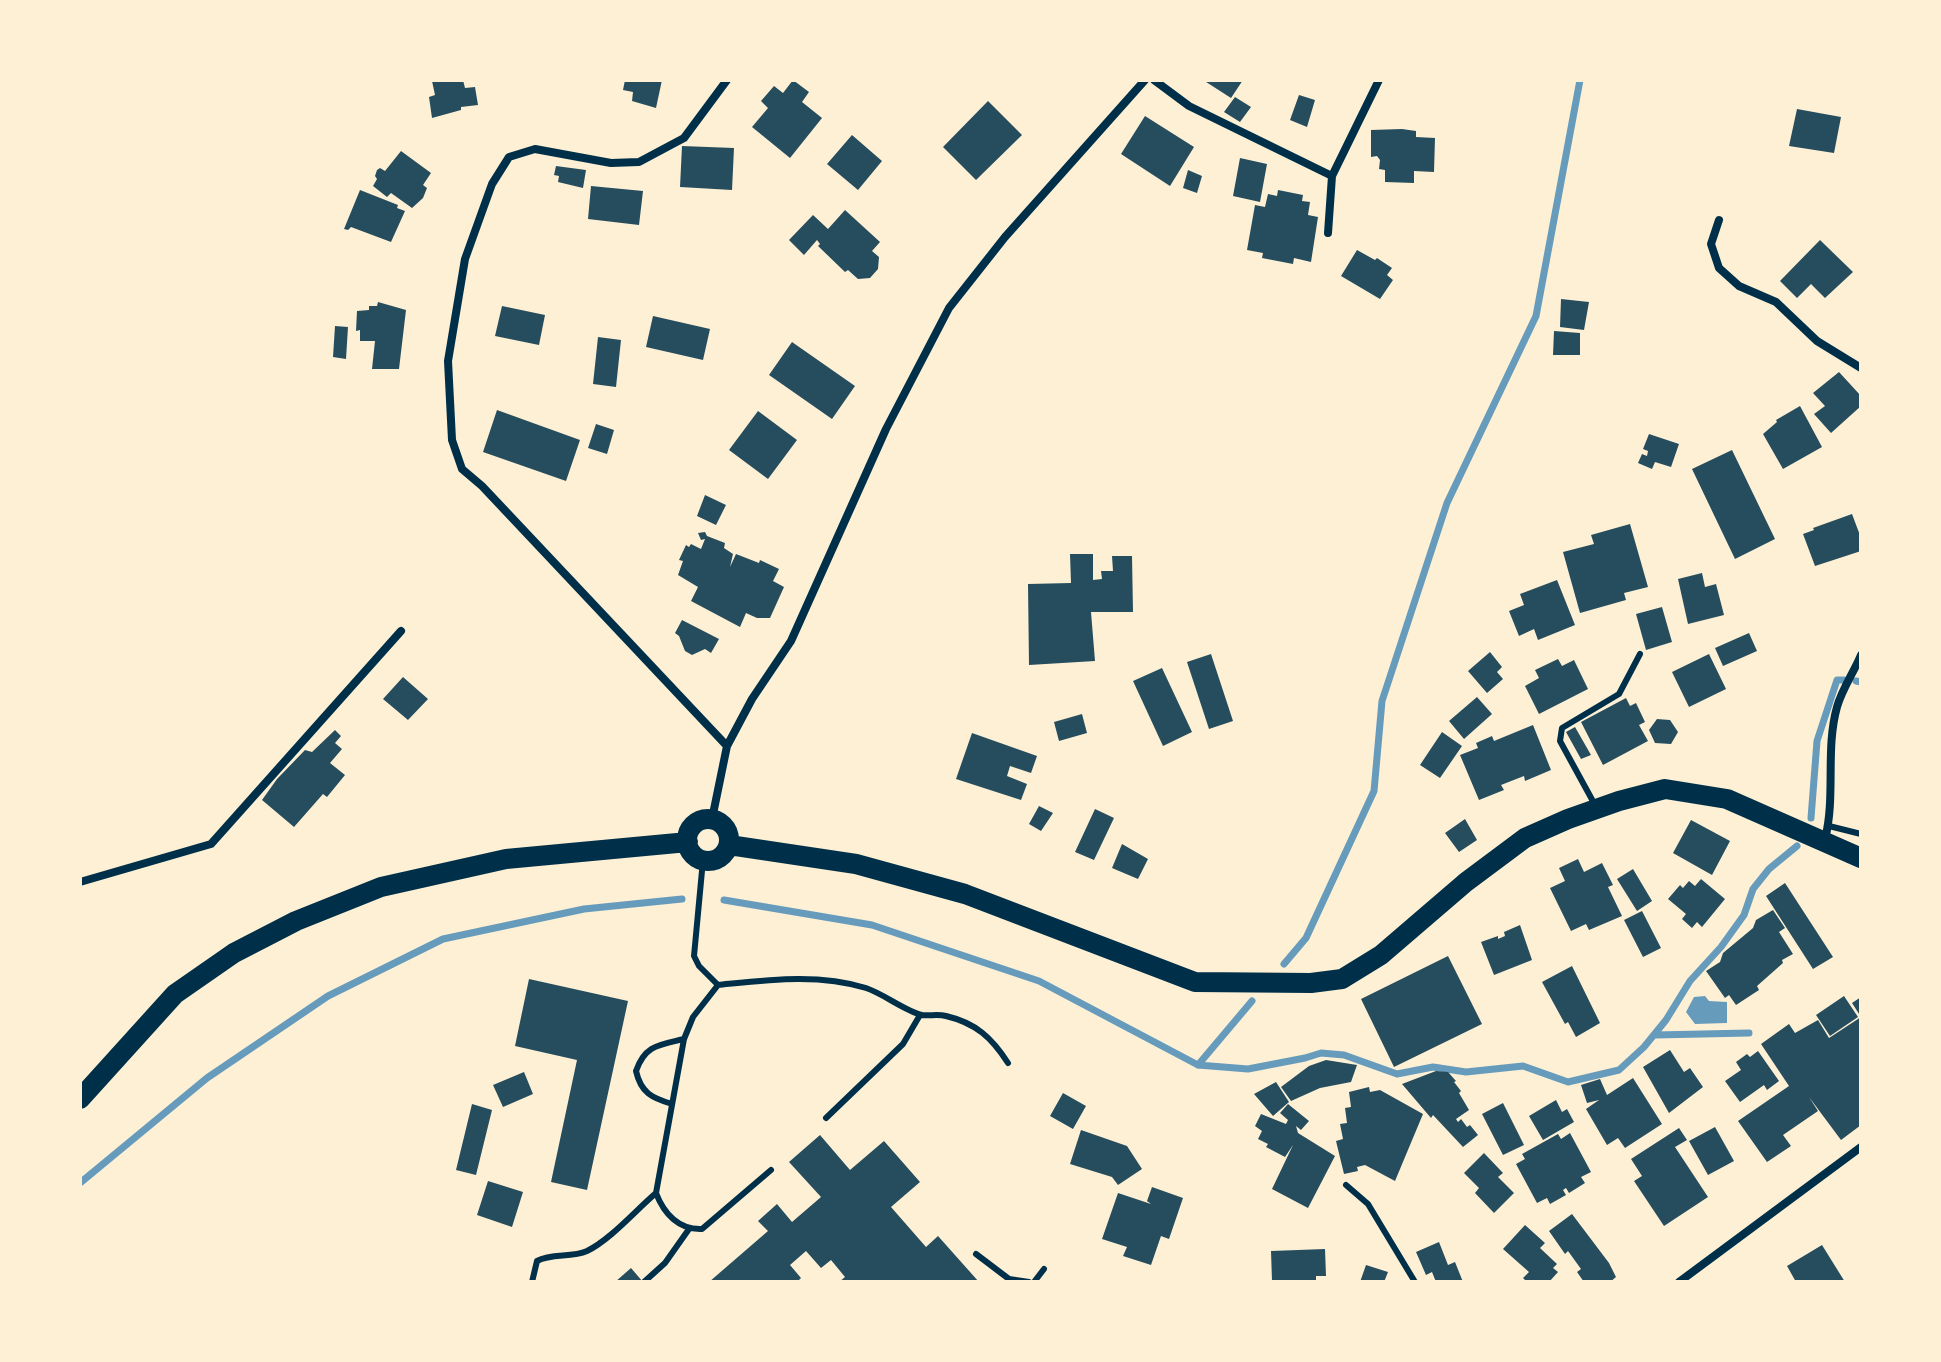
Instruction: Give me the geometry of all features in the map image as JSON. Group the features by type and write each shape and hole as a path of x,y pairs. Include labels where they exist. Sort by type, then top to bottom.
{"main road":[{"path":"729,845 856,864 965,894 1195,982 1311,983 1342,979 1381,955 1466,882 1525,838 1597,809 1665,789 1727,799 1826,834 1861,858"},
{"path":"712,819 726,828 729,845 719,858 703,860 690,850 688,842 688,834 697,822 712,819"},
{"path":"80,1099 175,994 234,953 296,921 381,887 506,859 688,842"}],"street":[{"path":"727,80 684,138 639,162 611,163 535,149 509,157 492,184 465,259 448,361 452,440 462,469 482,486 727,746"},
{"path":"712,819 727,746 752,699 791,641 886,429 949,308 1005,237 1145,80"},
{"path":"1154,80 1189,106 1332,176"},
{"path":"1328,233 1332,176 1379,80"},
{"path":"1719,220 1711,244 1719,268 1739,286 1776,302 1817,341 1861,368"},
{"path":"80,882 211,844 401,631"},
{"path":"1826,834 1837,705 1861,655"},
{"path":"1679,1282 1861,1147"}],"lane":[{"path":"1597,809 1560,741 1562,728 1619,694 1640,654"},
{"path":"1826,834 1861,834"},
{"path":"703,860 694,956 699,966 718,985"},
{"path":"771,1170 702,1229 689,1229 667,1212 656,1193 684,1039 702,1003 718,985 809,978 864,987 920,1015 944,1015 974,1025 993,1041 1008,1063"},
{"path":"826,1118 903,1044 920,1015"},
{"path":"672,1104 653,1099 644,1091 636,1071 640,1060 651,1048 684,1039"},
{"path":"1346,1185 1368,1204 1415,1282"},
{"path":"532,1282 537,1261 544,1257 563,1257 587,1250 656,1193"},
{"path":"644,1282 665,1263 689,1229"},
{"path":"976,1254 1009,1279 1031,1282 1044,1269"}],"water":[{"path":"1705,996 1709,1001 1727,1002 1727,1023 1695,1024 1686,1012 1694,997"}],"building":[{"path":"463,80 465,88 475,87 478,105 461,107 461,110 432,118 429,97 435,95 432,81"},
{"path":"625,80 662,80 656,108 632,101 633,92 623,90"},
{"path":"793,80 809,92 802,102 822,118 790,158 752,127 768,108 761,101 774,86 783,93"},
{"path":"1203,80 1243,80 1231,98"},
{"path":"1299,95 1315,100 1307,127 1290,120"},
{"path":"1235,97 1251,107 1240,122 1224,112"},
{"path":"988,101 1022,135 976,180 943,147"},
{"path":"1797,109 1841,117 1834,153 1789,146"},
{"path":"1145,116 1194,147 1170,186 1121,154"},
{"path":"1371,130 1416,131 1416,137 1435,138 1434,172 1414,171 1414,183 1385,182 1385,170 1379,169 1380,160 1377,156 1371,157"},
{"path":"852,135 882,161 858,190 827,164"},
{"path":"682,146 734,148 732,190 680,187"},
{"path":"401,151 431,173 423,185 427,188 423,198 412,208 391,193 387,197 373,186 377,170 385,171"},
{"path":"1240,158 1267,164 1260,202 1233,196"},
{"path":"556,166 586,170 583,188 558,182 559,176 554,175"},
{"path":"1188,170 1202,176 1197,193 1183,188"},
{"path":"591,186 643,191 639,225 588,219"},
{"path":"360,190 398,205 397,208 405,211 391,242 351,227 344,229"},
{"path":"1278,190 1303,195 1302,201 1310,202 1308,215 1318,217 1311,262 1294,258 1293,264 1262,258 1263,253 1247,250 1255,205 1265,207 1268,194 1277,196"},
{"path":"845,210 880,242 872,251 879,257 878,269 870,278 858,279 848,270 845,272 818,246 817,240 804,255 789,240 813,215 828,229"},
{"path":"1820,240 1853,272 1825,298 1811,284 1797,298 1780,281"},
{"path":"1357,250 1392,268 1387,275 1393,280 1380,299 1341,276"},
{"path":"1561,299 1589,302 1584,330 1560,327"},
{"path":"378,302 406,310 399,369 372,369 375,341 360,341 360,330 356,331 357,311 369,310 369,306 377,306"},
{"path":"502,306 545,315 539,345 495,336"},
{"path":"653,316 710,329 703,360 646,347"},
{"path":"335,326 348,327 346,359 333,357"},
{"path":"1554,331 1580,333 1580,355 1553,355"},
{"path":"598,337 621,340 616,387 593,384"},
{"path":"792,342 855,386 832,419 769,375"},
{"path":"1839,372 1861,396 1861,406 1831,433 1814,414 1825,406 1813,393"},
{"path":"1800,406 1822,447 1783,469 1763,434 1776,420"},
{"path":"497,410 580,440 566,481 483,452"},
{"path":"758,411 797,440 768,479 729,450"},
{"path":"596,424 614,430 607,454 588,448"},
{"path":"1649,434 1679,444 1671,467 1655,462 1652,469 1638,463 1642,454 1647,456 1648,451 1643,449"},
{"path":"1732,450 1775,539 1735,559 1692,469"},
{"path":"705,495 726,505 716,525 697,516"},
{"path":"1852,514 1861,538 1861,551 1815,566 1803,534"},
{"path":"1630,524 1648,587 1624,593 1626,600 1580,613 1563,552 1594,544 1591,535"},
{"path":"705,532 707,536 725,543 724,548 733,554 730,567 736,554 779,569 773,581 784,587 770,618 757,618 746,613 740,627 691,601 698,587 678,575 683,561 679,560 686,545 701,549 705,539 701,540 698,533"},
{"path":"1070,554 1093,554 1093,580 1102,579 1101,571 1113,571 1112,556 1132,556 1133,612 1091,612 1095,661 1029,665 1028,584 1071,583"},
{"path":"1702,573 1705,587 1716,584 1724,615 1688,624 1678,579"},
{"path":"1557,580 1575,625 1538,640 1534,629 1519,636 1509,611 1524,605 1520,594"},
{"path":"1662,607 1672,642 1646,650 1636,614"},
{"path":"682,620 719,639 711,653 705,649 692,655 685,651 675,633"},
{"path":"1749,633 1757,651 1723,666 1715,648"},
{"path":"1490,652 1502,667 1497,672 1503,679 1487,693 1468,671"},
{"path":"1211,654 1233,721 1209,729 1187,662"},
{"path":"1709,654 1726,689 1689,707 1672,672"},
{"path":"1558,659 1562,666 1574,660 1588,689 1539,714 1525,686 1539,678 1535,670"},
{"path":"1162,668 1192,732 1163,746 1133,681"},
{"path":"403,677 428,699 408,720 383,699"},
{"path":"1477,697 1492,714 1464,739 1449,721"},
{"path":"1626,698 1630,706 1636,703 1645,722 1639,725 1648,741 1603,765 1581,722"},
{"path":"1082,714 1087,733 1059,741 1054,722"},
{"path":"1657,719 1670,720 1678,732 1671,744 1655,743 1649,730"},
{"path":"1533,725 1551,770 1525,781 1524,776 1501,785 1504,790 1479,800 1460,755 1478,748 1476,743 1492,736 1494,741"},
{"path":"1575,727 1591,755 1581,759 1566,732"},
{"path":"335,730 341,736 335,743 342,749 330,763 345,775 327,797 323,794 294,827 262,800 305,750 312,752"},
{"path":"1442,732 1462,746 1440,778 1420,765"},
{"path":"972,733 1037,756 1031,773 1010,766 1007,776 1027,784 1021,800 956,779"},
{"path":"1039,806 1053,813 1041,831 1029,824"},
{"path":"1095,809 1114,818 1094,860 1075,852"},
{"path":"1465,819 1477,840 1459,852 1445,833"},
{"path":"1691,820 1730,841 1712,875 1673,853"},
{"path":"1122,844 1148,859 1138,879 1112,868"},
{"path":"1578,859 1584,872 1602,863 1613,885 1608,887 1622,916 1589,930 1586,924 1571,931 1550,888 1565,881 1559,868"},
{"path":"1633,869 1652,901 1637,911 1617,879"},
{"path":"1701,879 1725,899 1702,927 1697,922 1692,928 1682,919 1686,914 1668,899 1680,885 1683,888 1689,881 1695,886"},
{"path":"1785,883 1833,957 1813,969 1766,896"},
{"path":"1773,910 1785,928 1779,932 1793,954 1782,960 1783,963 1757,986 1759,990 1736,1005 1729,995 1725,998 1706,971 1720,962 1723,953 1753,928 1756,920"},
{"path":"1642,911 1661,948 1643,957 1624,920"},
{"path":"1520,925 1532,960 1494,975 1481,942 1505,936 1504,932"},
{"path":"1448,956 1482,1024 1394,1067 1361,999"},
{"path":"1572,966 1600,1023 1576,1037 1568,1022 1565,1024 1542,982"},
{"path":"529,979 628,1001 587,1190 551,1182 577,1060 515,1046"},
{"path":"1844,996 1858,1017 1830,1036 1816,1015"},
{"path":"1861,997 1861,1017 1852,1003"},
{"path":"1861,1017 1861,1125 1841,1140 1809,1097 1818,1111 1783,1135 1791,1146 1767,1162 1738,1121 1789,1086 1761,1044 1789,1024 1795,1033 1818,1020 1829,1038"},
{"path":"1670,1050 1684,1072 1690,1068 1703,1087 1669,1113 1643,1067"},
{"path":"1758,1051 1779,1081 1767,1090 1764,1085 1740,1102 1725,1081 1741,1070 1736,1062"},
{"path":"1326,1060 1357,1065 1351,1082 1320,1088 1291,1101 1281,1087 1309,1066"},
{"path":"1436,1071 1448,1072 1456,1081 1469,1110 1456,1119 1458,1122 1461,1119 1467,1127 1470,1125 1478,1135 1463,1147 1433,1115 1431,1118 1402,1084"},
{"path":"524,1072 533,1094 503,1107 493,1085"},
{"path":"1633,1078 1662,1124 1625,1148 1618,1138 1607,1145 1586,1109 1599,1100 1587,1103 1581,1085 1600,1079 1607,1095"},
{"path":"1276,1082 1289,1102 1273,1116 1254,1094"},
{"path":"1369,1087 1370,1092 1380,1090 1423,1114 1395,1181 1365,1165 1357,1167 1358,1171 1344,1174 1336,1141 1343,1139 1340,1124 1347,1123 1345,1108 1351,1107 1349,1092"},
{"path":"1063,1093 1086,1106 1073,1129 1050,1116"},
{"path":"1556,1100 1562,1112 1567,1109 1574,1122 1543,1140 1529,1116"},
{"path":"1503,1103 1524,1145 1503,1155 1482,1114"},
{"path":"472,1104 492,1110 476,1175 456,1170"},
{"path":"1288,1104 1309,1121 1301,1130 1296,1126 1298,1133 1335,1156 1308,1208 1272,1189 1293,1145 1285,1157 1258,1139 1262,1131 1255,1126 1261,1114 1286,1124 1288,1120 1280,1113"},
{"path":"1715,1127 1734,1161 1708,1175 1689,1141"},
{"path":"1679,1128 1687,1140 1675,1147 1708,1197 1664,1226 1634,1181 1642,1176 1631,1159"},
{"path":"1081,1130 1127,1146 1142,1169 1118,1185 1112,1177 1070,1164"},
{"path":"1570,1133 1591,1172 1581,1177 1585,1183 1569,1193 1566,1188 1563,1190 1566,1195 1550,1204 1547,1198 1537,1203 1516,1164 1525,1159 1522,1154 1558,1134 1561,1139"},
{"path":"820,1135 850,1170 884,1141 920,1182 891,1207 926,1247 938,1236 979,1282 839,1282 845,1277 831,1260 821,1268 806,1251 790,1265 801,1278 797,1282 709,1282 768,1231 758,1221 777,1204 792,1222 821,1197 789,1162"},
{"path":"1484,1153 1503,1173 1498,1177 1514,1193 1494,1213 1475,1193 1479,1188 1464,1173"},
{"path":"488,1181 523,1192 512,1227 477,1215"},
{"path":"1152,1187 1183,1198 1169,1239 1161,1236 1151,1265 1123,1256 1127,1247 1102,1239 1118,1193 1151,1204 1147,1201"},
{"path":"1572,1214 1609,1263 1616,1277 1610,1282 1584,1282 1577,1272 1581,1269 1568,1251 1565,1254 1549,1231"},
{"path":"1525,1225 1545,1243 1540,1248 1557,1264 1553,1268 1558,1272 1549,1282 1527,1282 1523,1278 1529,1272 1503,1249"},
{"path":"1439,1242 1448,1265 1455,1262 1463,1282 1436,1282 1432,1272 1426,1275 1416,1252"},
{"path":"1822,1245 1845,1282 1796,1282 1787,1266"},
{"path":"1325,1249 1326,1276 1316,1276 1316,1282 1272,1281 1271,1251"},
{"path":"1366,1265 1388,1272 1384,1282 1360,1282"},
{"path":"631,1268 643,1282 615,1282"}],"waterway":[{"path":"1284,964 1306,938 1374,791 1382,701 1447,503 1536,316 1580,80"},
{"path":"1811,818 1817,741 1837,680 1844,680"},
{"path":"1856,681 1861,682"},
{"path":"724,900 872,925 1039,981 1198,1065 1248,1069 1321,1053 1344,1055 1397,1074 1433,1067 1466,1072 1523,1066 1568,1082 1619,1070 1644,1047 1666,1020 1690,981 1721,947 1744,915 1753,889 1769,869 1797,846"},
{"path":"80,1183 207,1078 328,996 443,939 584,909 682,899"},
{"path":"1198,1065 1252,1001"},
{"path":"1655,1035 1749,1033"}]}
